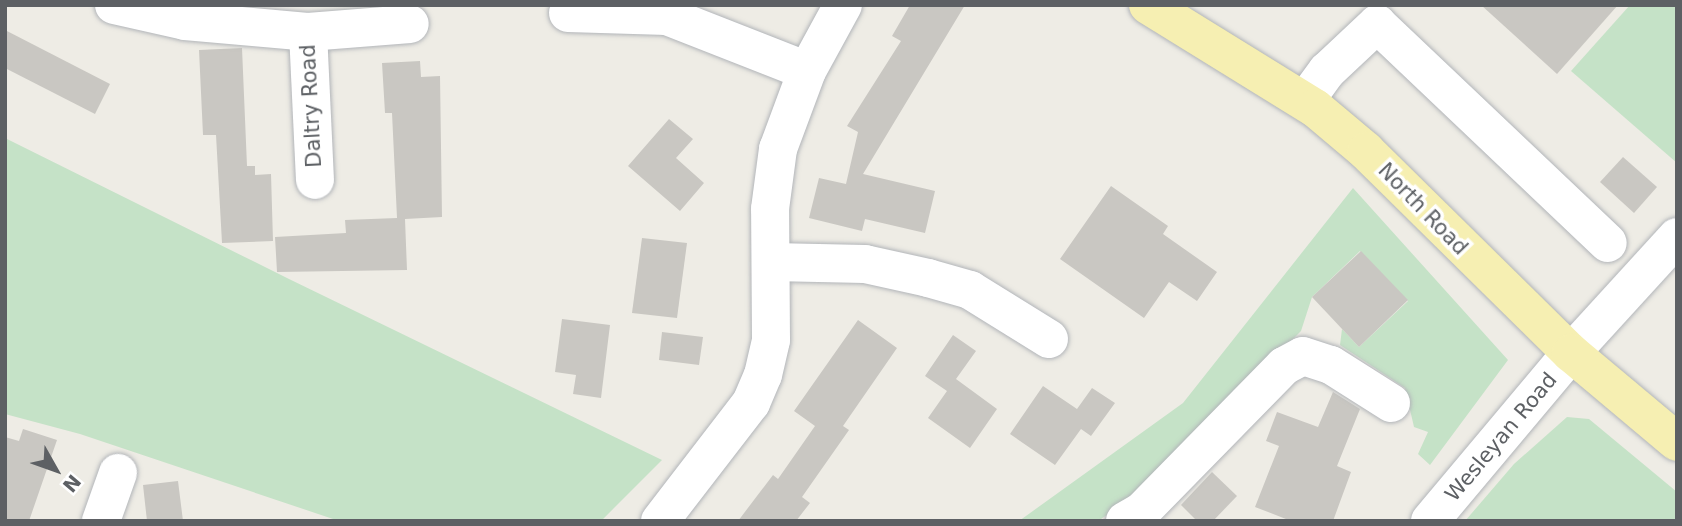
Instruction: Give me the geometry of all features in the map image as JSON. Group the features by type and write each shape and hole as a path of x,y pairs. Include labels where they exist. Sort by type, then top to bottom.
{"main road":[{"name":"North Road","path":"1157,7 1305,102 1366,151 1571,353 1677,442"}],"street":[{"name":"Daltry Road","path":"114,5 186,21 307,32 410,24"},
{"path":"660,521 751,403 763,375 771,340 770,209 778,149 807,71 843,5"},
{"path":"568,13 667,16 807,71"},
{"path":"1305,102 1327,71 1377,24 1608,243"},
{"name":"Daltry Road","path":"307,32 315,180"},
{"name":"Wesleyan Road","path":"1430,521 1571,353 1677,237"},
{"path":"772,262 864,264 928,278 970,290 1049,339"},
{"path":"1139,518 1284,366 1303,356 1331,365 1391,403"},
{"path":"101,521 118,472"}],"green space":[{"path":"1630,5 1677,5 1677,163 1571,71"},
{"path":"5,138 662,460 601,521 339,521 80,434 5,414"},
{"path":"1353,188 1508,360 1430,465 1418,454 1428,432 1414,427 1405,388 1340,345 1342,329 1359,347 1408,301 1360,251 1312,297 1301,331 1138,494 1098,521 1019,521 1183,403"},
{"path":"1567,417 1589,419 1677,492 1677,521 1465,521 1514,464"}],"building":[{"path":"910,5 965,5 863,174 935,191 925,233 865,219 862,231 809,218 819,178 846,184 858,132 847,126 901,41 892,36"},
{"path":"1481,5 1618,5 1557,74"},
{"path":"5,30 110,84 95,114 5,68"},
{"path":"242,48 247,166 255,166 255,175 271,174 273,241 222,243 216,135 203,135 199,50"},
{"path":"420,61 421,77 440,76 442,217 405,219 407,270 277,272 275,237 346,233 345,220 397,218 392,113 385,113 382,63"},
{"path":"669,119 693,139 676,158 704,183 680,211 628,166"},
{"path":"1623,157 1657,187 1634,213 1600,182"},
{"path":"1111,186 1168,226 1163,234 1217,272 1197,301 1169,282 1144,318 1060,259"},
{"path":"642,238 687,243 677,318 632,313"},
{"path":"1361,251 1408,300 1359,347 1312,297"},
{"path":"562,319 610,325 601,398 573,394 576,375 555,372"},
{"path":"858,320 897,348 843,426 849,430 802,497 810,503 796,521 738,521 773,475 778,479 815,426 794,411"},
{"path":"662,332 703,337 699,365 659,360"},
{"path":"953,335 976,351 956,379 997,409 970,448 928,418 947,391 925,376"},
{"path":"1043,386 1077,409 1092,388 1115,403 1091,436 1081,429 1055,465 1010,434"},
{"path":"1333,392 1360,409 1337,466 1351,472 1333,521 1291,521 1255,507 1279,446 1266,441 1277,412 1318,427"},
{"path":"23,429 57,440 29,521 5,521 5,437 19,441"},
{"path":"1212,472 1237,496 1213,521 1197,521 1181,505"},
{"path":"178,481 183,521 147,521 143,485"}]}
